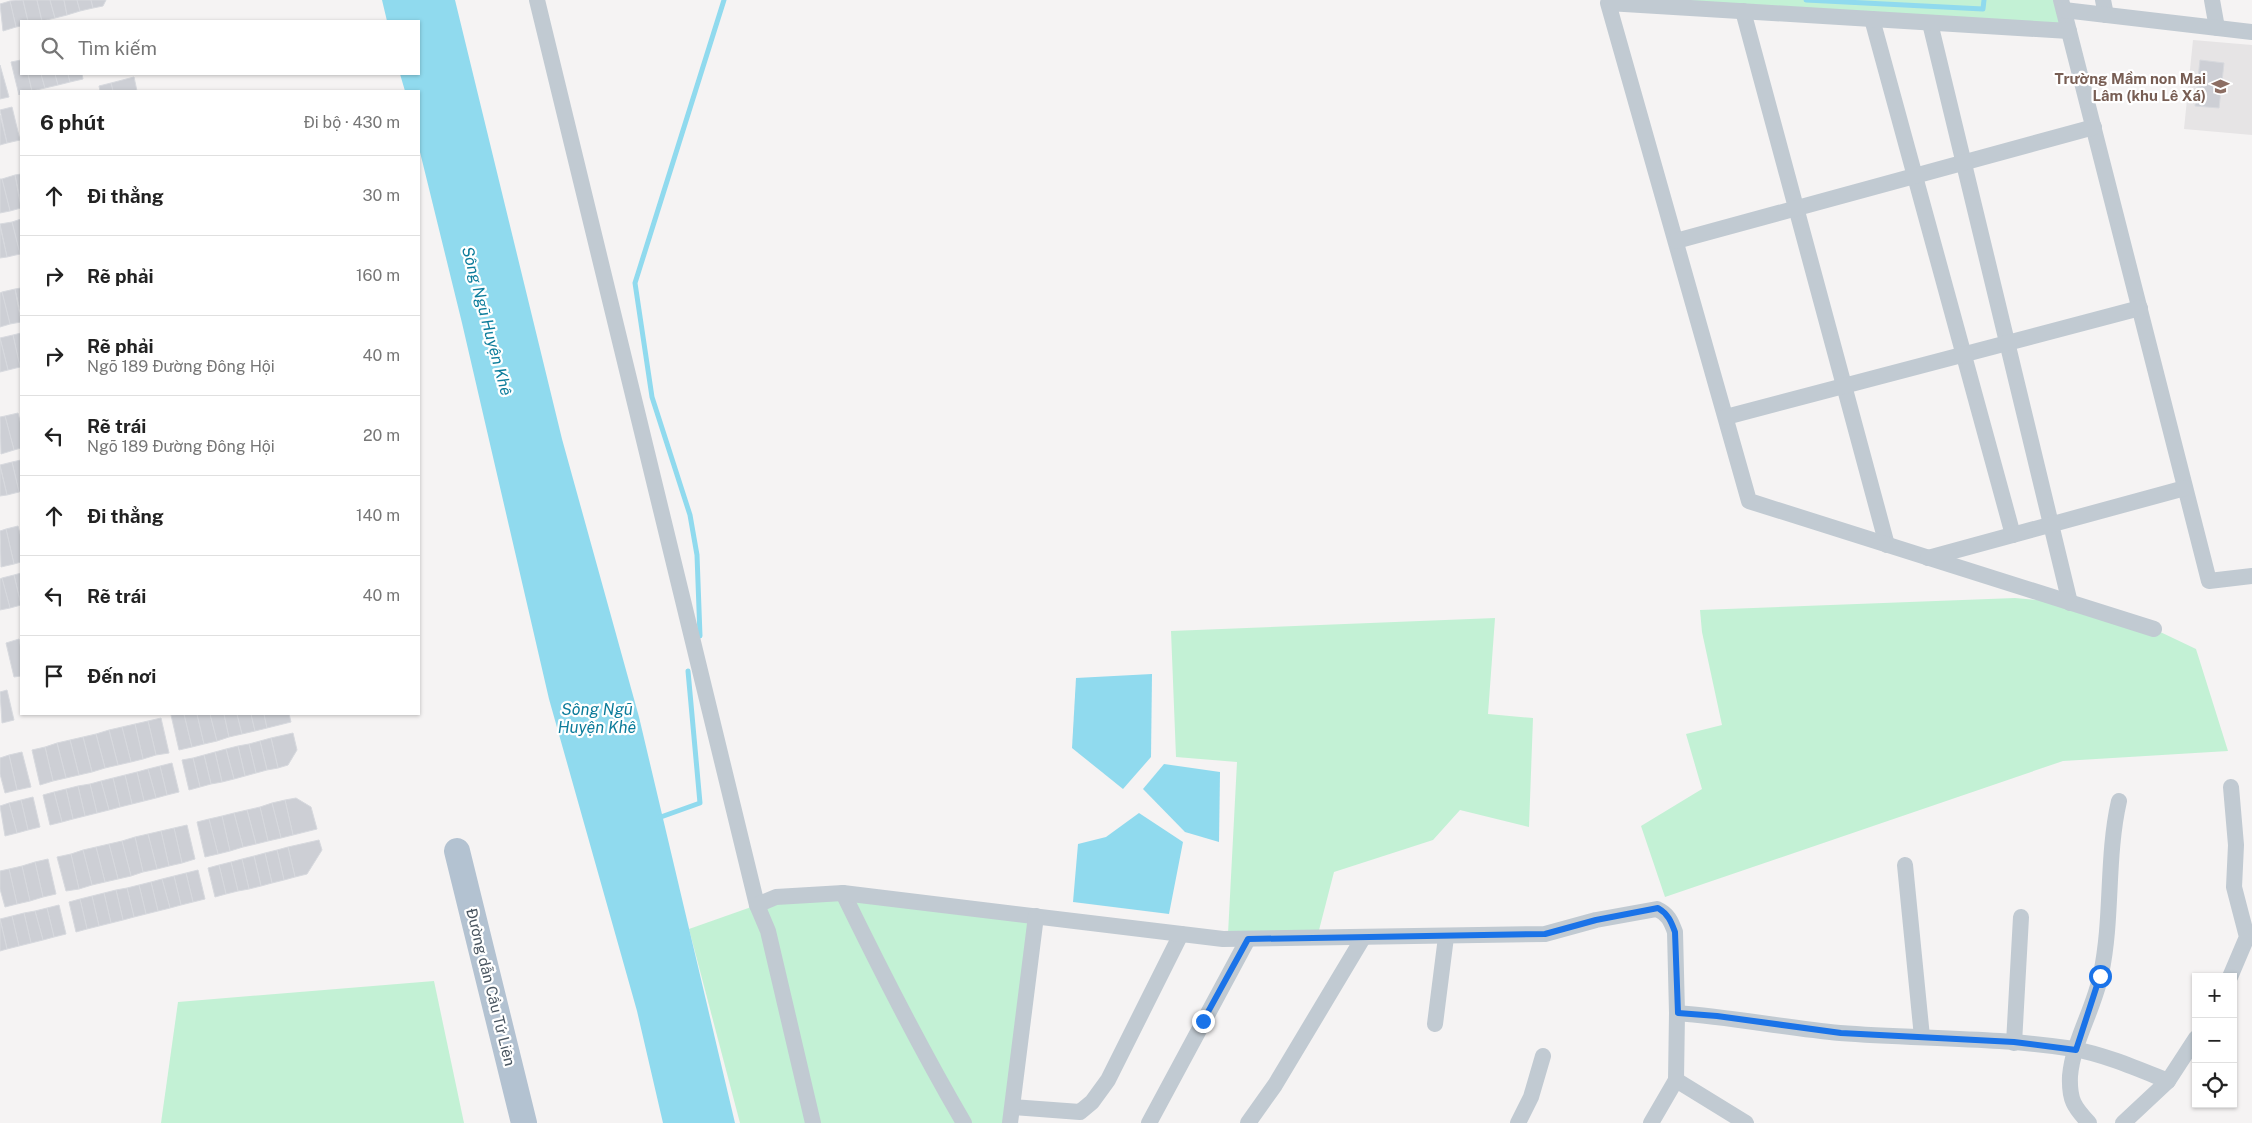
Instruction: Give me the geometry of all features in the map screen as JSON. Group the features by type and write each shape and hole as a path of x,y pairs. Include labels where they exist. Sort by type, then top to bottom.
{"main road":[{"name":"Đường dẫn Cầu Tứ Liên","path":"458,851 524,1123"}],"street":[{"path":"537,0 757,904 768,931 813,1123"},
{"path":"2212,0 2217,28"},
{"path":"2069,32 1608,3 1749,501 2154,630"},
{"path":"2252,32 2217,28 2104,8 2062,5 2209,581 2252,576"},
{"path":"1743,11 1888,545"},
{"path":"1872,19 2013,535"},
{"path":"1930,23 2070,603"},
{"path":"1676,241 2094,127"},
{"path":"1726,417 2140,308"},
{"path":"1928,558 2185,488"},
{"path":"2231,786 2236,845 2234,887 2249,935 2232,973"},
{"path":"2089,1123 2072,1105 2070,1076 2076,1050 2100,976 2107,934 2112,832 2119,801"},
{"path":"1905,865 1922,1037"},
{"path":"757,904 776,896 843,893 1223,939 1545,934 1596,920 1658,908 1665,912 1675,932 1678,1013 1676,1080 1650,1123"},
{"path":"843,893 931,1067 964,1123"},
{"path":"1036,916 1012,1115 1080,1112 1092,1102 1108,1080 1181,934"},
{"path":"2014,1042 2021,917"},
{"path":"1435,1024 1446,937"},
{"path":"1248,1123 1275,1085 1362,938"},
{"path":"1149,1123 1248,939"},
{"path":"1678,1013 1717,1016 1841,1033 2014,1042 2076,1050 2131,1066 2168,1081"},
{"path":"2123,1123 2168,1081 2192,1044"},
{"path":"1518,1123 1531,1097 1543,1056"},
{"path":"1676,1080 1746,1123"}],"shaded area":[{"name":"Trường Mầm non Mai Lâm (khu Lê Xá)","path":"2193,40 2252,45 2252,135 2184,129"}],"green space":[{"path":"1608,0 2061,0 2069,31"},
{"path":"2015,598 2070,603 2154,629 2196,649 2228,751 2063,761 1665,897 1641,826 1702,789 1686,734 1722,725 1702,632 1700,610"},
{"path":"1495,618 1488,714 1533,718 1529,827 1460,810 1433,840 1334,872 1318,934 1228,934 1237,762 1176,757 1171,631"},
{"path":"843,893 1036,916 1013,1107 1002,1123 740,1123 689,929 757,905"},
{"path":"434,981 464,1123 161,1123 178,1002"}],"water":[{"name":"Sông Ngũ Huyện Khê","path":"382,0 455,0 562,439 639,717 735,1123 663,1123 637,1011 549,699 462,323 420,152 420,90 405,90 400,75 420,75 420,20 387,20"},
{"path":"1152,674 1151,757 1123,789 1072,748 1076,678"},
{"path":"1164,764 1220,772 1219,842 1185,832 1143,789"},
{"path":"1139,813 1183,842 1169,914 1073,902 1078,844 1106,837"}],"building":[{"path":"23,0 28,20 20,20 20,26 16,27 10,1"},
{"path":"23,0 37,0 42,20 28,20"},
{"path":"37,0 50,0 55,18 42,20"},
{"path":"50,0 64,0 67,15 55,18"},
{"path":"64,0 77,0 80,11 67,15"},
{"path":"77,0 91,0 93,8 80,11"},
{"path":"91,0 106,0 103,6 93,8"},
{"path":"10,1 16,27 3,31 0,4"},
{"path":"20,60 20,75 28,75 32,90 20,90 19,95 11,62"},
{"path":"2200,60 2224,63 2219,108 2195,106"},
{"path":"0,65 9,97 0,99"},
{"path":"28,75 41,75 45,88 32,90"},
{"path":"41,75 55,75 58,85 45,88"},
{"path":"55,75 68,75 70,82 58,85"},
{"path":"68,75 82,75 83,79 70,82"},
{"path":"134,77 137,90 113,90 111,83"},
{"path":"111,83 113,90 100,90 99,86"},
{"path":"12,107 20,140 7,143 0,110"},
{"path":"0,115 7,143 0,145"},
{"path":"20,174 20,198 15,175"},
{"path":"15,175 20,208 10,211 2,179"},
{"path":"0,179 2,179 10,211 0,213"},
{"path":"20,219 20,254 12,222"},
{"path":"12,222 20,254 7,257 0,224"},
{"path":"0,226 7,257 0,258"},
{"path":"20,288 20,310 15,289"},
{"path":"15,289 20,322 10,324 2,292"},
{"path":"2,292 10,324 0,327 0,293"},
{"path":"20,333 20,367 13,335"},
{"path":"13,335 20,367 8,370 0,338"},
{"path":"0,338 8,370 0,372"},
{"path":"18,413 20,421 20,448 14,450 5,416"},
{"path":"5,416 14,450 1,454 0,417"},
{"path":"20,460 19,492 12,462"},
{"path":"12,462 19,492 7,495 0,465"},
{"path":"0,466 7,495 0,496"},
{"path":"18,526 20,534 20,562 14,564 6,529"},
{"path":"6,529 14,564 1,567 0,531"},
{"path":"20,573 20,600 14,575"},
{"path":"14,575 20,605 10,608 2,578"},
{"path":"2,578 10,608 0,610 0,579"},
{"path":"19,639 20,676 14,677 6,643"},
{"path":"7,690 14,720 2,723 0,692"},
{"path":"171,715 184,715 192,747 179,750"},
{"path":"184,715 197,715 204,744 192,747"},
{"path":"197,715 210,715 217,741 204,744"},
{"path":"210,715 224,715 229,737 217,741"},
{"path":"224,715 237,715 242,734 229,737"},
{"path":"237,715 251,715 255,731 242,734"},
{"path":"251,715 264,715 267,728 255,731"},
{"path":"264,715 289,715 291,722 267,728"},
{"path":"161,718 169,753 156,755 148,721"},
{"path":"148,721 156,755 143,759 135,724"},
{"path":"135,724 143,759 131,762 122,727"},
{"path":"122,727 131,762 118,765 109,730"},
{"path":"109,730 118,765 105,768 96,734"},
{"path":"293,733 297,750 288,765 278,768 271,738"},
{"path":"96,734 105,768 92,772 83,737"},
{"path":"83,737 92,772 79,775 70,740"},
{"path":"271,738 278,768 267,770 260,741"},
{"path":"70,740 79,775 66,778 57,743"},
{"path":"260,741 267,770 256,773 249,744"},
{"path":"57,743 66,778 53,781 45,747"},
{"path":"249,744 256,773 245,776 238,746"},
{"path":"238,746 245,776 234,779 226,749"},
{"path":"45,747 53,781 40,785 32,750"},
{"path":"226,749 234,779 222,782 215,752"},
{"path":"22,752 31,787 17,790 9,755"},
{"path":"215,752 222,782 211,784 204,755"},
{"path":"9,755 17,790 5,793 0,774 0,758"},
{"path":"204,755 211,784 200,787 193,758"},
{"path":"193,758 200,787 189,790 182,760"},
{"path":"172,763 179,792 167,795 160,766"},
{"path":"160,766 167,795 156,798 148,769"},
{"path":"148,769 156,798 144,801 137,772"},
{"path":"137,772 144,801 132,804 125,775"},
{"path":"125,775 132,804 120,807 113,778"},
{"path":"113,778 120,807 109,810 101,781"},
{"path":"101,781 109,810 97,813 90,784"},
{"path":"90,784 97,813 85,816 78,786"},
{"path":"78,786 85,816 73,819 66,789"},
{"path":"66,789 73,819 62,822 54,792"},
{"path":"54,792 62,822 50,825 43,795"},
{"path":"33,797 40,827 28,830 21,800"},
{"path":"296,798 311,807 317,829 293,835 285,800"},
{"path":"21,800 28,830 17,833 9,803"},
{"path":"285,800 293,835 281,838 272,803"},
{"path":"9,803 17,833 5,836 0,806"},
{"path":"272,803 281,838 268,841 260,807"},
{"path":"260,807 268,841 256,844 247,810"},
{"path":"247,810 256,844 243,847 234,813"},
{"path":"234,813 243,847 230,851 222,816"},
{"path":"222,816 230,851 218,854 209,819"},
{"path":"209,819 218,854 205,857 197,822"},
{"path":"187,825 195,859 182,863 174,828"},
{"path":"174,828 182,863 169,866 161,831"},
{"path":"161,831 169,866 157,869 148,834"},
{"path":"148,834 157,869 143,872 135,837"},
{"path":"135,837 143,872 131,876 122,841"},
{"path":"319,840 322,850 307,874 295,877 288,847"},
{"path":"122,841 131,876 118,879 109,844"},
{"path":"109,844 118,879 105,882 96,847"},
{"path":"96,847 105,882 92,885 83,850"},
{"path":"288,847 295,877 284,880 277,850"},
{"path":"83,850 92,885 79,889 71,854"},
{"path":"277,850 284,880 272,883 265,853"},
{"path":"265,853 272,883 261,886 254,856"},
{"path":"71,854 79,889 66,891 57,857"},
{"path":"254,856 261,886 249,889 242,859"},
{"path":"48,859 56,894 43,897 35,862"},
{"path":"242,859 249,889 238,891 231,862"},
{"path":"35,862 43,897 30,901 22,866"},
{"path":"231,862 238,891 226,894 219,865"},
{"path":"219,865 226,894 215,897 208,868"},
{"path":"22,866 30,901 17,904 9,869"},
{"path":"9,869 17,904 5,907 0,889 0,871"},
{"path":"198,870 205,899 193,902 186,873"},
{"path":"186,873 193,902 181,905 174,876"},
{"path":"174,876 181,905 170,908 162,879"},
{"path":"162,879 170,908 158,911 151,882"},
{"path":"151,882 158,911 146,914 139,885"},
{"path":"139,885 146,914 134,917 127,888"},
{"path":"127,888 134,917 123,920 116,890"},
{"path":"116,890 123,920 111,923 104,893"},
{"path":"104,893 111,923 99,926 92,896"},
{"path":"92,896 99,926 87,929 80,899"},
{"path":"80,899 87,929 76,932 69,902"},
{"path":"59,905 66,934 54,937 47,908"},
{"path":"47,908 54,937 43,940 35,911"},
{"path":"35,911 43,940 31,943 24,913"},
{"path":"24,913 31,943 19,946 12,916"},
{"path":"12,916 19,946 7,949 0,919"},
{"path":"0,919 7,949 0,951"}],"waterway":[{"path":"700,636 697,555 690,515 652,397 635,283 724,0"},
{"path":"1806,0 1983,9 1984,0"},
{"path":"658,818 700,803 688,671"}],"place":[{"name":"Trường Mầm non Mai Lâm (khu Lê Xá)","path":"2220,87"}],"route":[{"path":"1203,1021 1248,939 1458,937 1545,934 1596,920 1658,908 1665,912 1671,920 1675,932 1678,1013 1717,1016 1841,1033 2014,1042 2076,1050 2100,976"}]}
